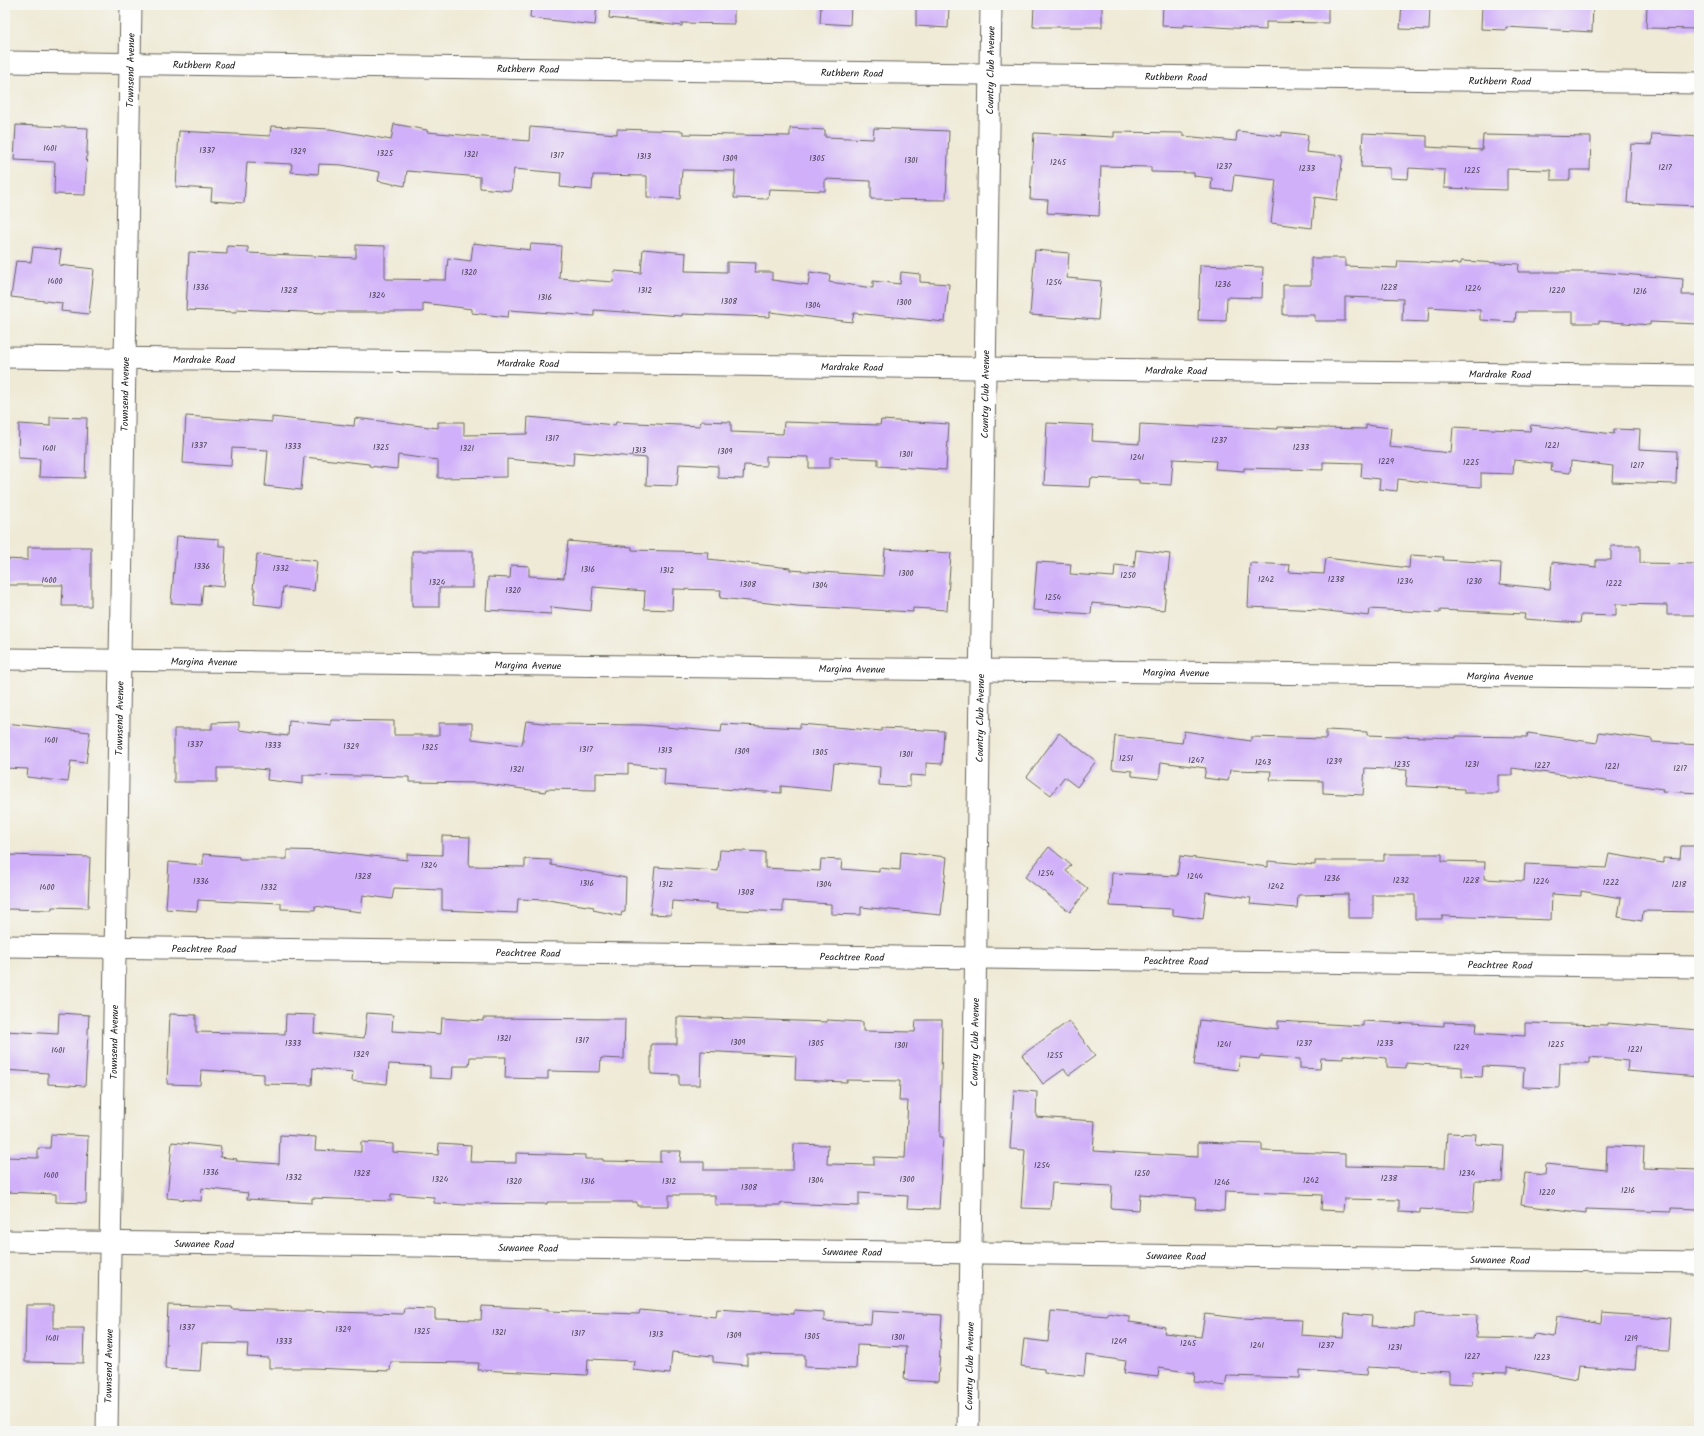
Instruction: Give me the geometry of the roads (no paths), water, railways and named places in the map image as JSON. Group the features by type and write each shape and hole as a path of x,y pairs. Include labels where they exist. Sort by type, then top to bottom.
{"street":[{"name":"Townsend Avenue","path":"107,1431 131,5"},
{"name":"Country Club Avenue","path":"968,1431 990,5"},
{"name":"Ruthbern Road","path":"5,62 1699,83"},
{"name":"Mardrake Road","path":"5,358 985,370 1699,376"},
{"name":"Margina Avenue","path":"5,659 120,659 1699,678"},
{"name":"Peachtree Road","path":"5,946 1699,967"},
{"name":"Suwanee Road","path":"5,1241 1699,1262"}]}
